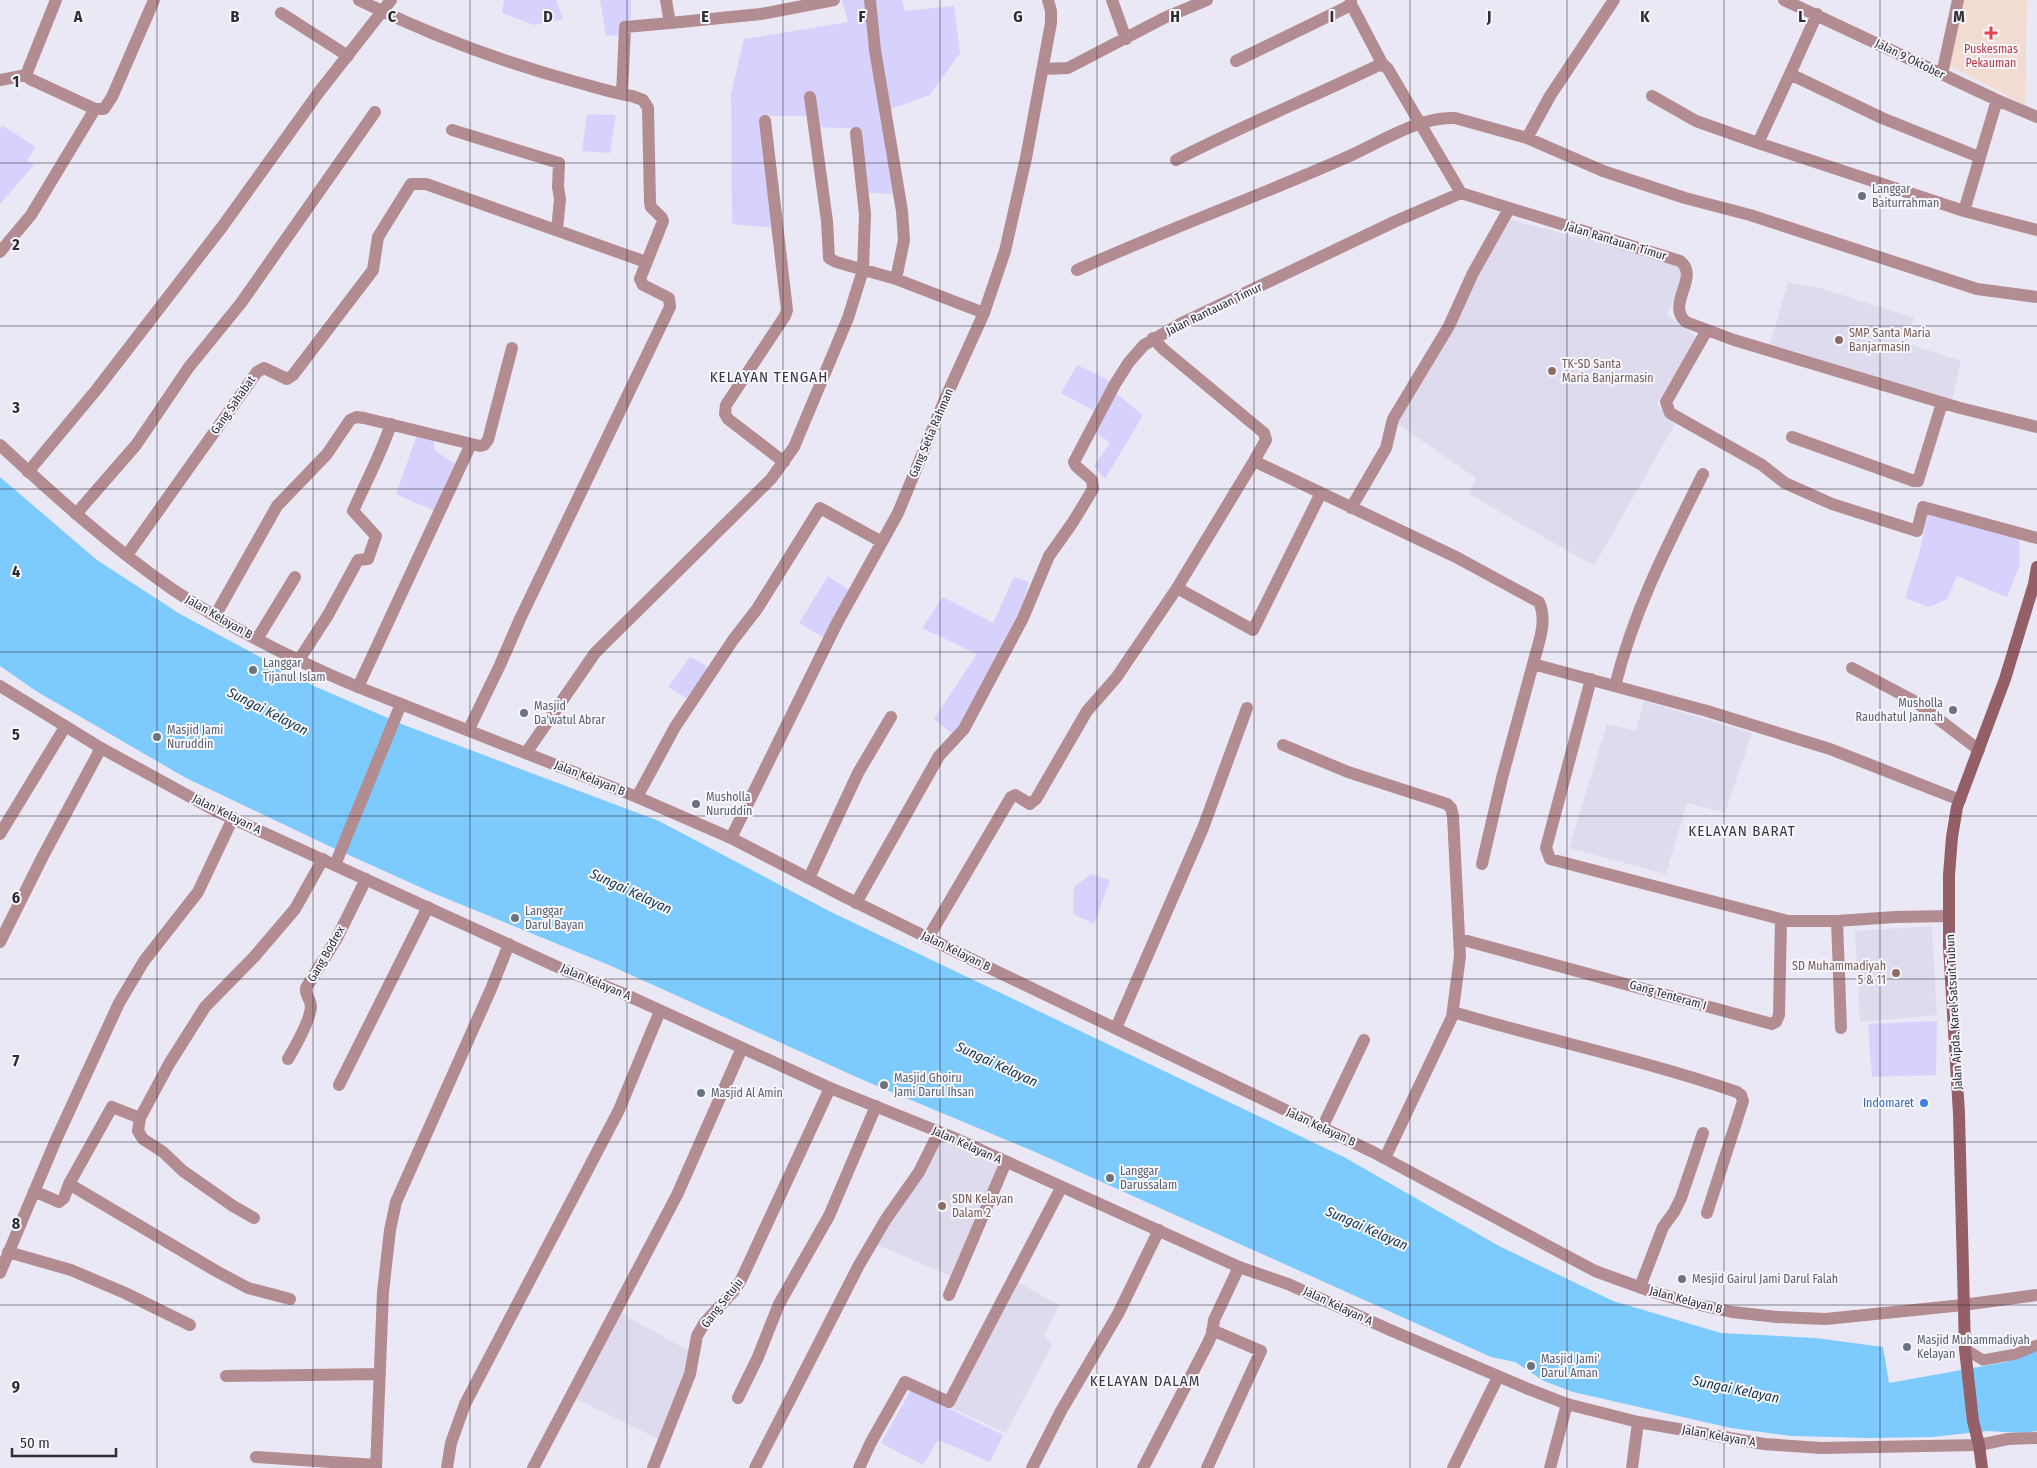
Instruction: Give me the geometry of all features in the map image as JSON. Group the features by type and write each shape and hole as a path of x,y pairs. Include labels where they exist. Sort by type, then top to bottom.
{"main road":[{"name":"Jalan Aipda. Karel Satsuit Tubun","path":"1982,1468 1973,1421 1963,1305 1959,1114 1949,916 1949,874 1952,837 1960,800 2005,679 2034,584 2037,567"}],"street":[{"path":"26,75 56,0"},
{"path":"26,75 30,79 95,109 104,109 112,97 154,0"},
{"path":"359,0 382,12 497,58 643,100 648,108 650,202 651,208 663,221 640,276 640,282 670,298 670,307 469,729"},
{"path":"28,472 98,389 222,227 289,133 391,0"},
{"path":"666,0 670,23"},
{"path":"622,94 625,27 761,14 834,0"},
{"path":"870,0 875,50 902,211 904,240 896,279"},
{"name":"Gang Setia Rahman","path":"731,838 824,649 898,513 945,399 984,313 1004,251 1026,158 1051,23 1051,11 1048,0"},
{"path":"1112,0 1126,39"},
{"path":"1043,69 1068,68 1164,18 1208,0"},
{"path":"1527,138 1550,96 1614,0"},
{"name":"Jalan 9 Oktober","path":"1784,0 2037,117"},
{"path":"1942,74 1958,0"},
{"path":"1236,61 1324,19 1351,2 1383,65 1388,69 1461,193"},
{"path":"281,13 348,56"},
{"path":"1758,144 1816,14"},
{"path":"1176,160 1228,133 1383,65"},
{"path":"1790,74 1882,118 1979,157"},
{"path":"0,80 26,75"},
{"path":"1652,96 1696,121 1758,144 1964,211 2037,230"},
{"path":"810,98 827,221 828,256 836,262 896,279 984,313"},
{"path":"1964,211 1997,100"},
{"path":"0,252 31,215 95,109"},
{"path":"76,514 136,445 189,367 241,303 375,112"},
{"path":"1077,270 1346,158 1420,123 1433,118 1455,118 1527,138 1603,172 1685,198 1750,215 1977,289 2037,297"},
{"path":"765,121 787,310 785,316 726,405 725,414 728,419 784,462"},
{"path":"452,130 559,163 558,187 560,199 557,230 646,262"},
{"path":"526,752 595,653 771,479 794,448 848,318 863,270 866,214 856,133"},
{"name":"Gang Sahabat","path":"127,555 256,372 264,368 287,379 290,377 373,270 378,237 411,184 426,184 557,230"},
{"name":"Jalan Rantauan Timur","path":"856,903 939,756 964,729 1023,618 1049,556 1093,489 1092,480 1074,462 1106,400 1129,362 1153,338 1396,221 1461,193 1680,261 1686,266 1688,272 1678,307 1681,317 1686,322 1734,340 1942,403 2037,427"},
{"path":"1351,508 1386,448 1393,419 1450,326 1473,272 1509,208"},
{"path":"1707,330 1666,402 1670,413 1762,465 1785,483 1832,504 1917,531 1923,507 2037,538"},
{"path":"928,938 1011,797 1015,795 1030,804 1036,799 1087,711 1116,678 1177,588 1266,440 1264,433 1163,349 1153,338"},
{"path":"215,616 277,506 327,454 350,420 356,417 480,446 484,445 488,440 512,348"},
{"path":"1792,437 1918,481 1942,403"},
{"path":"299,660 328,615 358,560 368,560 376,536 353,511 370,471 383,448 391,424"},
{"path":"358,687 471,444"},
{"name":"Jalan Kelayan B","path":"0,445 76,514 173,590 215,616 299,660 358,687 399,709 469,729 637,797 731,838 856,903 1385,1158 1594,1271 1695,1304 1732,1312 1777,1317 1826,1319 1963,1305 2037,1295"},
{"path":"1254,460 1472,565 1539,602 1543,610 1544,622 1502,778 1482,864"},
{"path":"1615,686 1624,651 1645,593 1703,474"},
{"path":"1177,588 1253,630 1321,493"},
{"path":"637,797 675,727 786,564 820,508 882,542"},
{"path":"257,638 295,577"},
{"path":"1533,664 1707,711 1830,749 1960,800"},
{"path":"1852,668 1916,702 1979,750"},
{"path":"1591,679 1546,848 1550,858 1781,920 1836,921 1949,916"},
{"name":"Jalan Kelayan A","path":"0,686 101,748 233,818 332,860 366,879 830,1088 939,1132 1239,1267 1288,1284 1498,1377 1567,1404 1638,1422 1764,1444 1853,1448 1979,1445 2037,1438"},
{"path":"1116,1028 1203,828 1247,708"},
{"path":"254,1218 233,1206 183,1171 163,1152 144,1138 138,1131 140,1118 169,1064 200,1014 254,957 332,860 399,709"},
{"path":"809,878 858,773 891,717"},
{"path":"0,834 65,727"},
{"path":"1283,745 1348,772 1447,804 1451,808 1454,826 1460,939 1459,974 1453,1012 1450,1023 1385,1158"},
{"path":"0,942 43,856 101,748"},
{"path":"0,1272 34,1191 119,1003 144,961 198,892 233,818"},
{"name":"Gang Bodrex","path":"288,1059 311,1007 305,991 306,988 337,938 366,879"},
{"path":"339,1085 428,907"},
{"name":"Gang Tenteram I","path":"1460,939 1772,1024 1776,1022 1779,1015 1781,920"},
{"path":"1836,921 1841,1028"},
{"path":"256,1457 376,1467 386,1261 396,1202 491,989 509,944"},
{"path":"447,1468 451,1443 465,1404 619,1110 660,1011"},
{"path":"1453,1012 1688,1075 1741,1095 1743,1102 1706,1212"},
{"path":"1322,1128 1364,1040"},
{"path":"533,1468 673,1204 742,1048"},
{"name":"Gang Setuju","path":"653,1468 690,1374 697,1336 704,1322 734,1291 741,1280 830,1088"},
{"path":"738,1398 779,1304 829,1216 876,1106"},
{"path":"34,1191 59,1202 64,1198 69,1184 112,1107 140,1118"},
{"path":"755,1468 859,1265 886,1219 919,1172 939,1132"},
{"path":"1640,1287 1663,1227 1681,1198 1702,1133"},
{"path":"950,1295 1006,1162"},
{"path":"69,1184 240,1284 248,1288 290,1299"},
{"path":"859,1468 871,1442 905,1382 949,1402 1061,1188"},
{"path":"1032,1468 1061,1411 1118,1314 1159,1230"},
{"path":"8,1252 71,1270 125,1293 190,1325"},
{"path":"1143,1468 1208,1343 1214,1320 1239,1267"},
{"path":"1207,1468 1261,1351 1212,1330"},
{"path":"1966,1355 1983,1360 2016,1354 2037,1345"},
{"path":"226,1376 380,1374"},
{"path":"1453,1468 1498,1377"},
{"path":"1550,1468 1567,1404"},
{"path":"1632,1468 1638,1422"}],"shaded area":[{"path":"504,0 556,0 563,19 534,25 502,13"},
{"path":"600,0 631,0 631,19 623,25 621,35 606,36"},
{"path":"842,0 902,0 905,11 954,6 960,53 930,95 882,112 896,194 868,193 861,129 819,127 815,116 765,116 775,228 732,224 731,94 744,39 848,22"},
{"name":"Puskesmas Pekauman","path":"1962,0 2027,0 2025,105 1950,66"},
{"path":"587,114 616,115 610,153 582,151"},
{"path":"2,125 36,147 27,160 34,165 0,204 0,128"},
{"name":"TK-SD Santa Maria Banjarmasin","path":"1511,220 1673,262 1685,274 1667,315 1697,337 1657,404 1675,424 1594,566 1469,494 1476,478 1396,423 1473,279"},
{"name":"SMP Santa Maria Banjarmasin","path":"1788,282 1823,289 1914,318 1906,343 1961,361 1952,399 1770,344"},
{"path":"1077,365 1108,380 1117,394 1143,415 1105,479 1094,466 1110,443 1096,432 1102,415 1061,393"},
{"path":"417,435 434,440 434,450 455,464 435,511 396,494"},
{"path":"1928,512 2019,534 2020,565 2007,597 1957,576 1947,599 1929,607 1905,598 1920,550"},
{"path":"828,576 849,590 824,638 799,623"},
{"path":"1014,577 1029,582 1022,605 963,722 954,735 934,719 977,654 922,628 943,597 993,623"},
{"path":"690,657 710,668 686,698 668,687"},
{"path":"1644,701 1752,733 1725,813 1687,803 1666,874 1569,848 1607,724 1636,731"},
{"path":"1091,874 1110,880 1094,924 1073,914 1074,887"},
{"name":"SD Muhammadiyah 5 & 11","path":"1932,926 1937,1015 1860,1022 1855,931"},
{"path":"1937,1021 1936,1075 1872,1077 1868,1024"},
{"name":"SDN Kelayan Dalam 2","path":"940,1137 999,1167 953,1277 878,1245"},
{"path":"1012,1279 1059,1305 1044,1335 1052,1345 1006,1433 945,1405"},
{"path":"617,1311 691,1352 663,1441 574,1398"},
{"path":"911,1390 1003,1435 990,1462 938,1440 923,1465 881,1443"}],"water":[{"name":"Sungai Kelayan","path":"0,477 97,560 180,614 314,686 404,725 659,821 829,911 1344,1157 1499,1246 1613,1301 1721,1333 1816,1338 1883,1347 1889,1383 2006,1362 2037,1349 2037,1431 2022,1433 1987,1431 1932,1437 1792,1436 1731,1428 1573,1392 1544,1381 1515,1362 1491,1357 1033,1151 863,1080 609,965 433,893 329,846 186,778 36,691 0,666"}],"place":[{"name":"Puskesmas Pekauman","path":"1991,33"},
{"name":"Langgar Baiturrahman","path":"1862,196"},
{"name":"SMP Santa Maria Banjarmasin","path":"1839,340"},
{"name":"TK-SD Santa Maria Banjarmasin","path":"1552,371"},
{"name":"Langgar Tijanul Islam","path":"253,670"},
{"name":"Musholla Raudhatul Jannah","path":"1953,710"},
{"name":"Masjid Da'watul Abrar","path":"524,713"},
{"name":"Masjid Jami Nuruddin","path":"157,737"},
{"name":"Musholla Nuruddin","path":"696,804"},
{"name":"Langgar Darul Bayan","path":"515,918"},
{"name":"SD Muhammadiyah 5 & 11","path":"1896,973"},
{"name":"Masjid Ghoiru Jami Darul Ihsan","path":"884,1085"},
{"name":"Masjid Al Amin","path":"701,1093"},
{"name":"Indomaret","path":"1924,1103"},
{"name":"Langgar Darussalam","path":"1110,1178"},
{"name":"SDN Kelayan Dalam 2","path":"942,1206"},
{"name":"Mesjid Gairul Jami Darul Falah","path":"1682,1279"},
{"name":"Masjid Muhammadiyah Kelayan","path":"1907,1347"},
{"name":"Masjid Jami' Darul Aman","path":"1531,1366"}],"district":[{"name":"KELAYAN TENGAH","path":"769,377"},
{"name":"KELAYAN BARAT","path":"1742,831"},
{"name":"KELAYAN DALAM","path":"1145,1381"}]}
